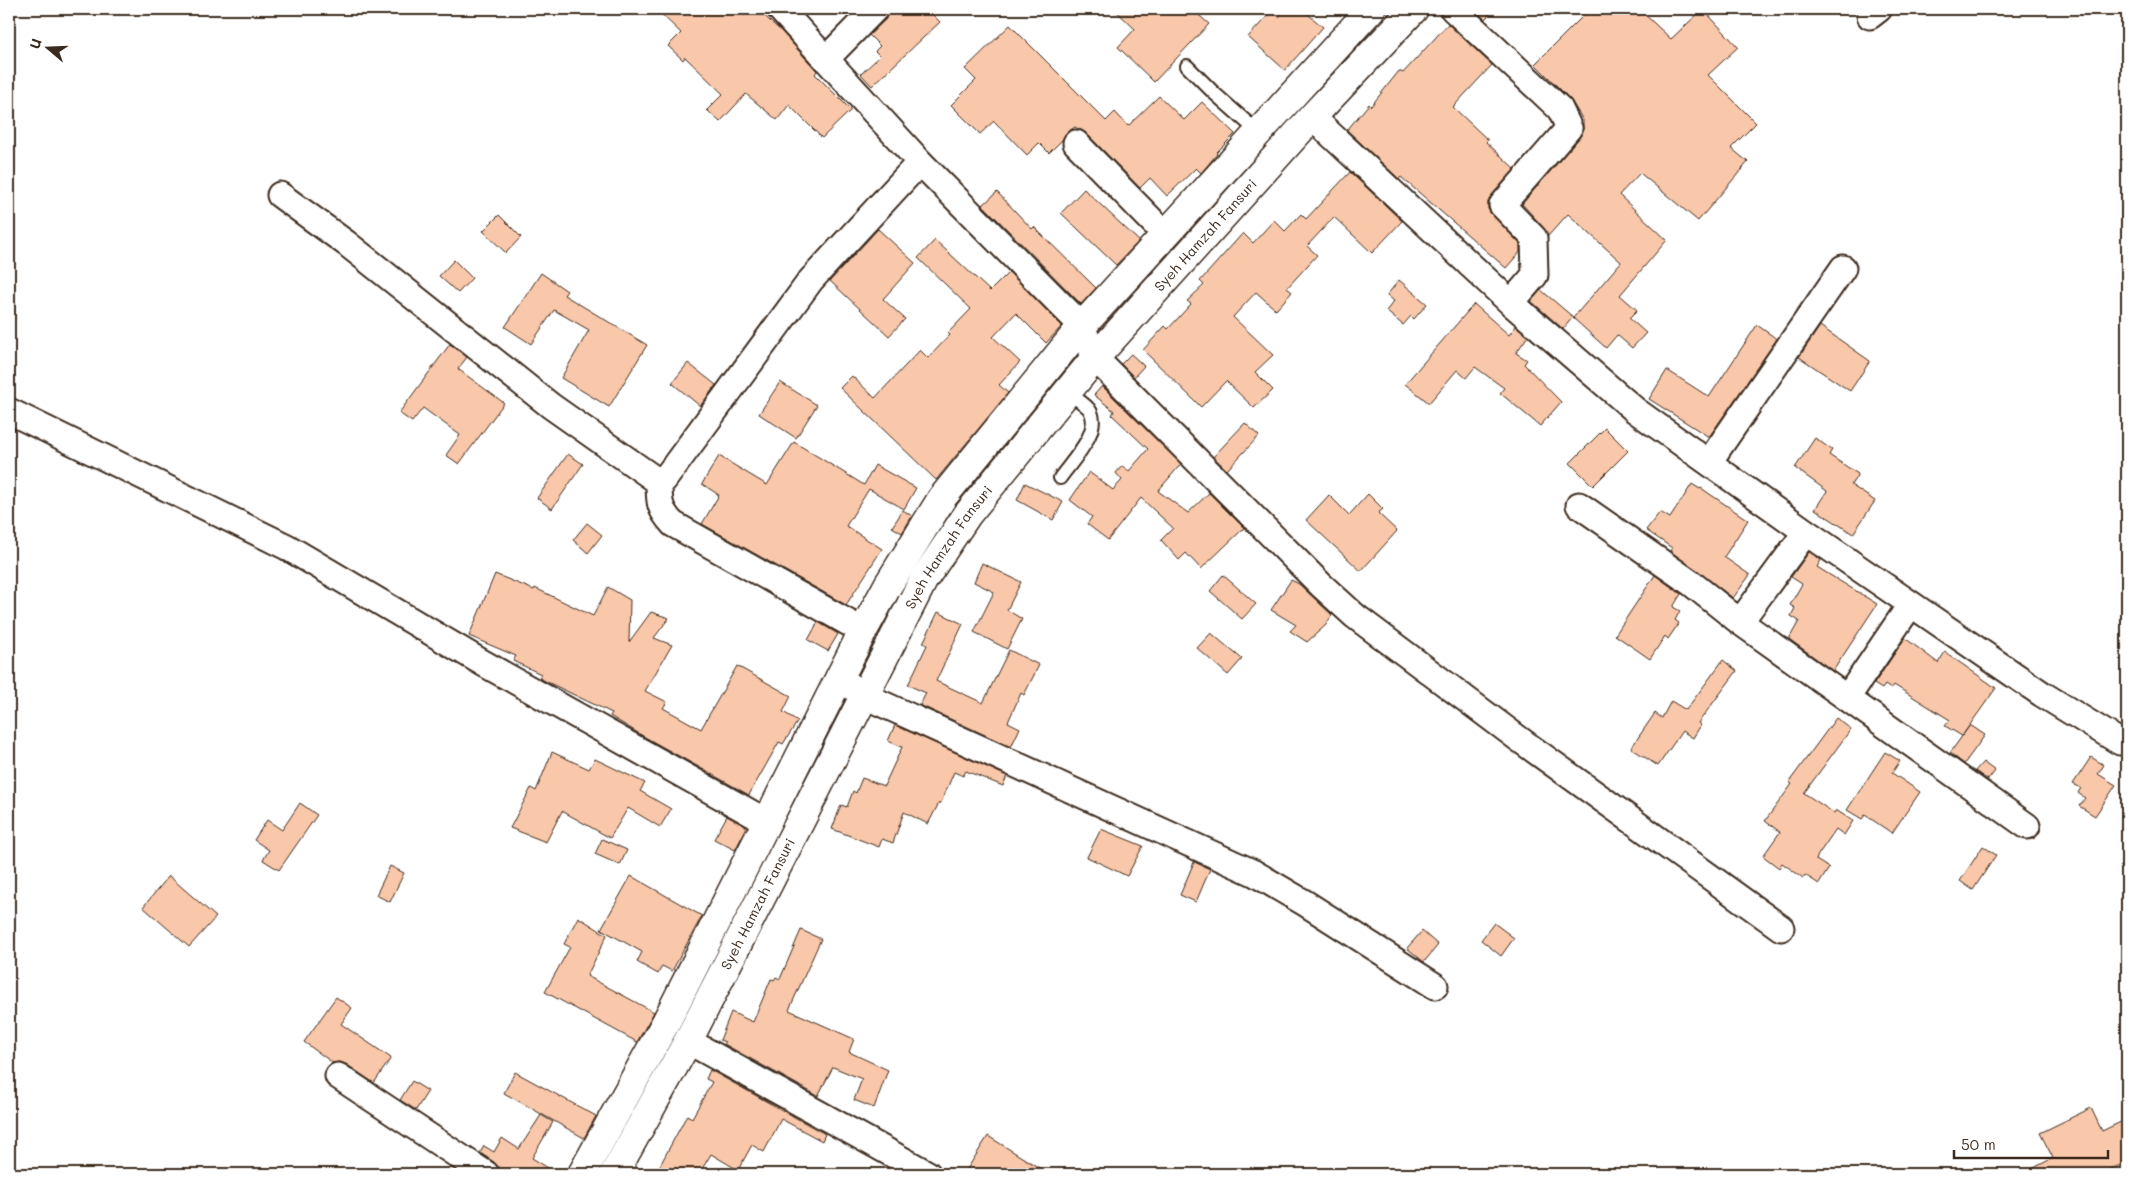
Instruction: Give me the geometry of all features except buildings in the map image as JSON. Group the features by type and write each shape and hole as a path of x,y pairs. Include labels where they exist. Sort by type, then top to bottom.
{"main road":[{"name":"Syeh Hamzah Fansuri","path":"587,1172 666,1022 863,631 888,585 942,498 1082,326 1371,9"},
{"name":"Syeh Hamzah Fansuri","path":"614,1174 688,1041 924,580 968,515 1095,358 1312,116 1414,9"}],"street":[{"path":"780,9 920,162 1082,326 1095,358 1314,578 1355,616 1519,739 1781,928"},
{"path":"826,59 875,9"},
{"path":"1453,9 1560,109 1568,128 1502,205 1534,238 1535,275 1511,303"},
{"path":"1312,116 1511,303 1634,410 1710,462 1806,532 2042,694 2120,742"},
{"path":"1076,143 1165,234"},
{"path":"659,482 664,480 811,280 920,162"},
{"path":"280,195 354,249 552,406 659,482"},
{"path":"1710,462 1843,268"},
{"path":"9,411 287,547 483,664 767,822"},
{"path":"659,482 661,508 673,524 863,631"},
{"path":"1579,505 2027,826"},
{"path":"1740,622 1806,532"},
{"path":"1846,698 1911,604"},
{"path":"840,679 865,696 1254,873 1305,902 1434,986"},
{"path":"688,1041 928,1174"},
{"path":"338,1076 486,1174"}],"lane":[{"path":"1187,66 1258,132"},
{"path":"1060,478 1092,433 1093,419 1089,409 1067,392"}]}
